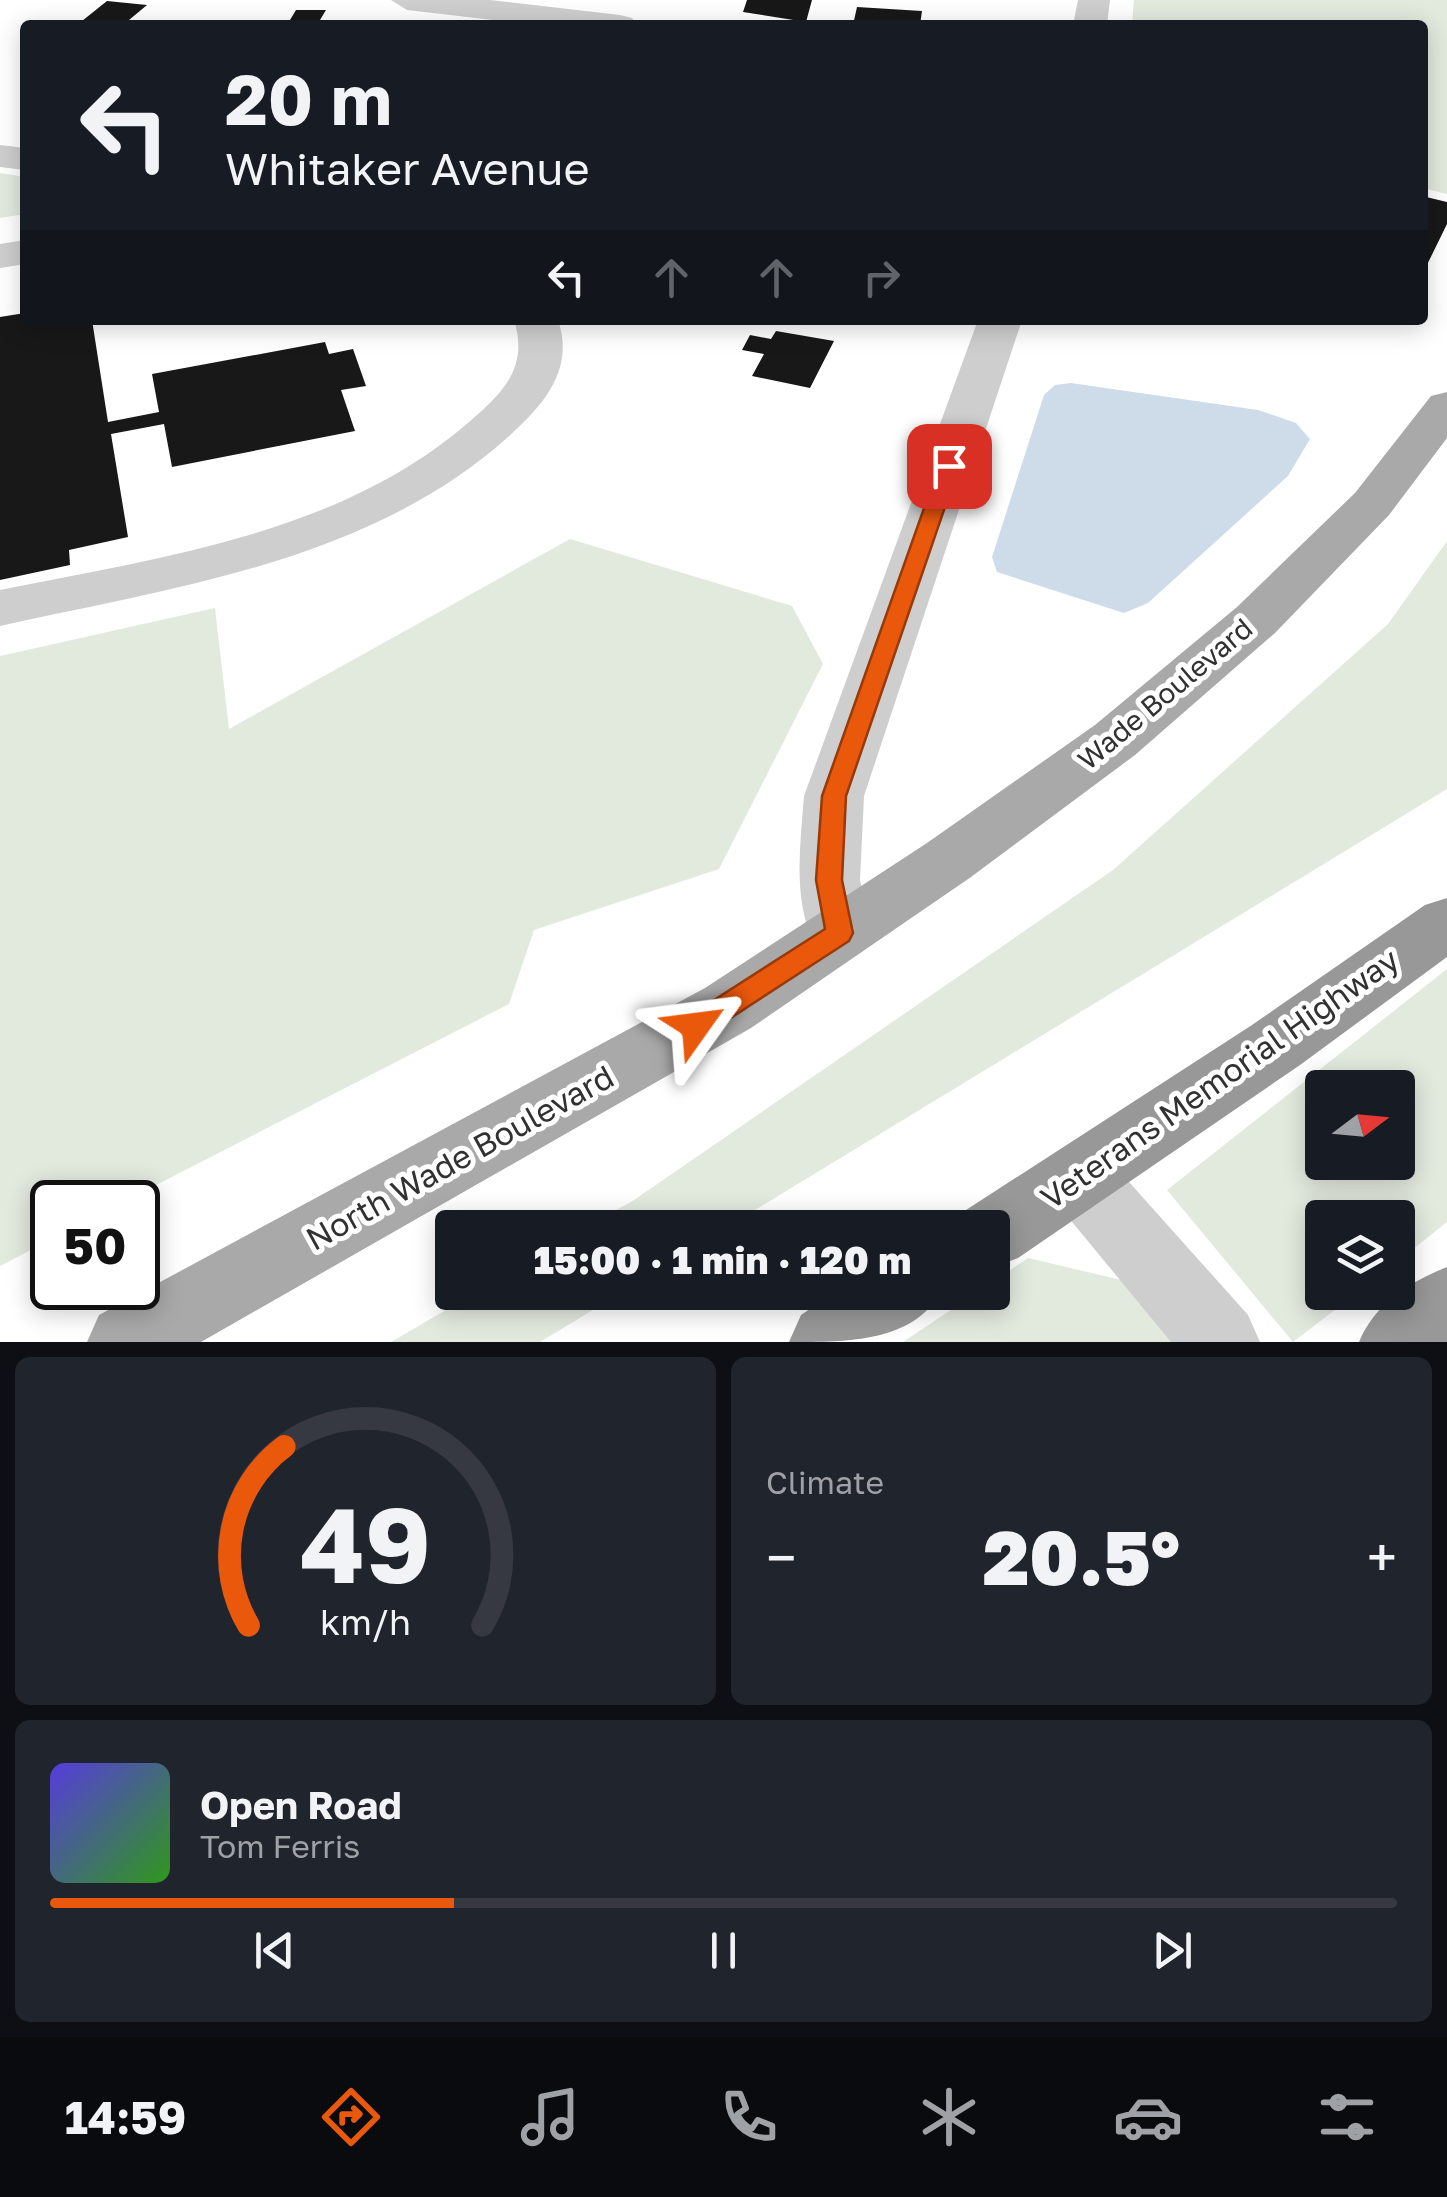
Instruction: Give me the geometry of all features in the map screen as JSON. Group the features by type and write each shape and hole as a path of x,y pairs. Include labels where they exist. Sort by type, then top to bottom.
{"highway":[{"name":"Veterans Memorial Highway","path":"1010,1222 1276,1046 1447,923"},
{"path":"1398,1342 1447,1304"},
{"path":"828,1342 877,1310"}],"main road":[{"name":"Wade Boulevard","path":"840,933 1115,740 1242,632 1372,504 1447,406"},
{"name":"North Wade Boulevard","path":"126,1342 712,1017 840,933"}],"street":[{"path":"407,0 577,20"},
{"path":"0,608 236,554 376,508 486,436 534,386 546,342 538,325"},
{"path":"840,933 829,880 834,796 998,325"},
{"path":"1080,1177 1221,1342"}],"shaded area":[{"path":"1134,0 1447,0 1447,194 1428,189 1428,20 1132,20"},
{"path":"0,173 20,176 20,215 0,218"},
{"path":"570,539 792,606 823,664 719,869 534,930 509,1004 160,1183 160,1180 30,1180 30,1250 0,1266 0,656 215,608 229,729"},
{"path":"1447,541 1447,789 755,1210 616,1210 1113,870 1388,624"},
{"path":"1447,969 1447,1222 1415,1247 1415,1200 1305,1200 1305,1310 1335,1310 1293,1342 1167,1190 1305,1081 1305,1180 1415,1180 1415,1070 1319,1070"},
{"path":"1028,1258 1134,1283 1173,1342 903,1342 951,1310 1010,1310 1010,1270"},
{"path":"446,1310 593,1310 540,1342 391,1342"}],"water":[{"path":"1071,383 1258,410 1296,423 1310,439 1288,476 1148,603 1124,613 997,572 992,557 1044,395 1055,385"}],"building":[{"path":"747,0 812,0 807,20 743,12"},
{"path":"107,1 147,5 129,20 83,20"},
{"path":"857,7 922,11 921,20 854,20"},
{"path":"296,10 326,10 320,20 290,20"},
{"path":"1428,197 1447,202 1447,224 1428,263"},
{"path":"20,314 20,325 93,325 108,422 159,412 152,374 325,342 329,354 353,349 366,386 341,390 355,431 172,467 164,424 111,434 128,537 69,550 70,565 0,580 0,317"},
{"path":"776,331 834,341 810,388 752,376 764,354 742,350 750,335 771,339"}],"route":[{"path":"696,1026 840,933 829,880 834,796 949,466"}]}
